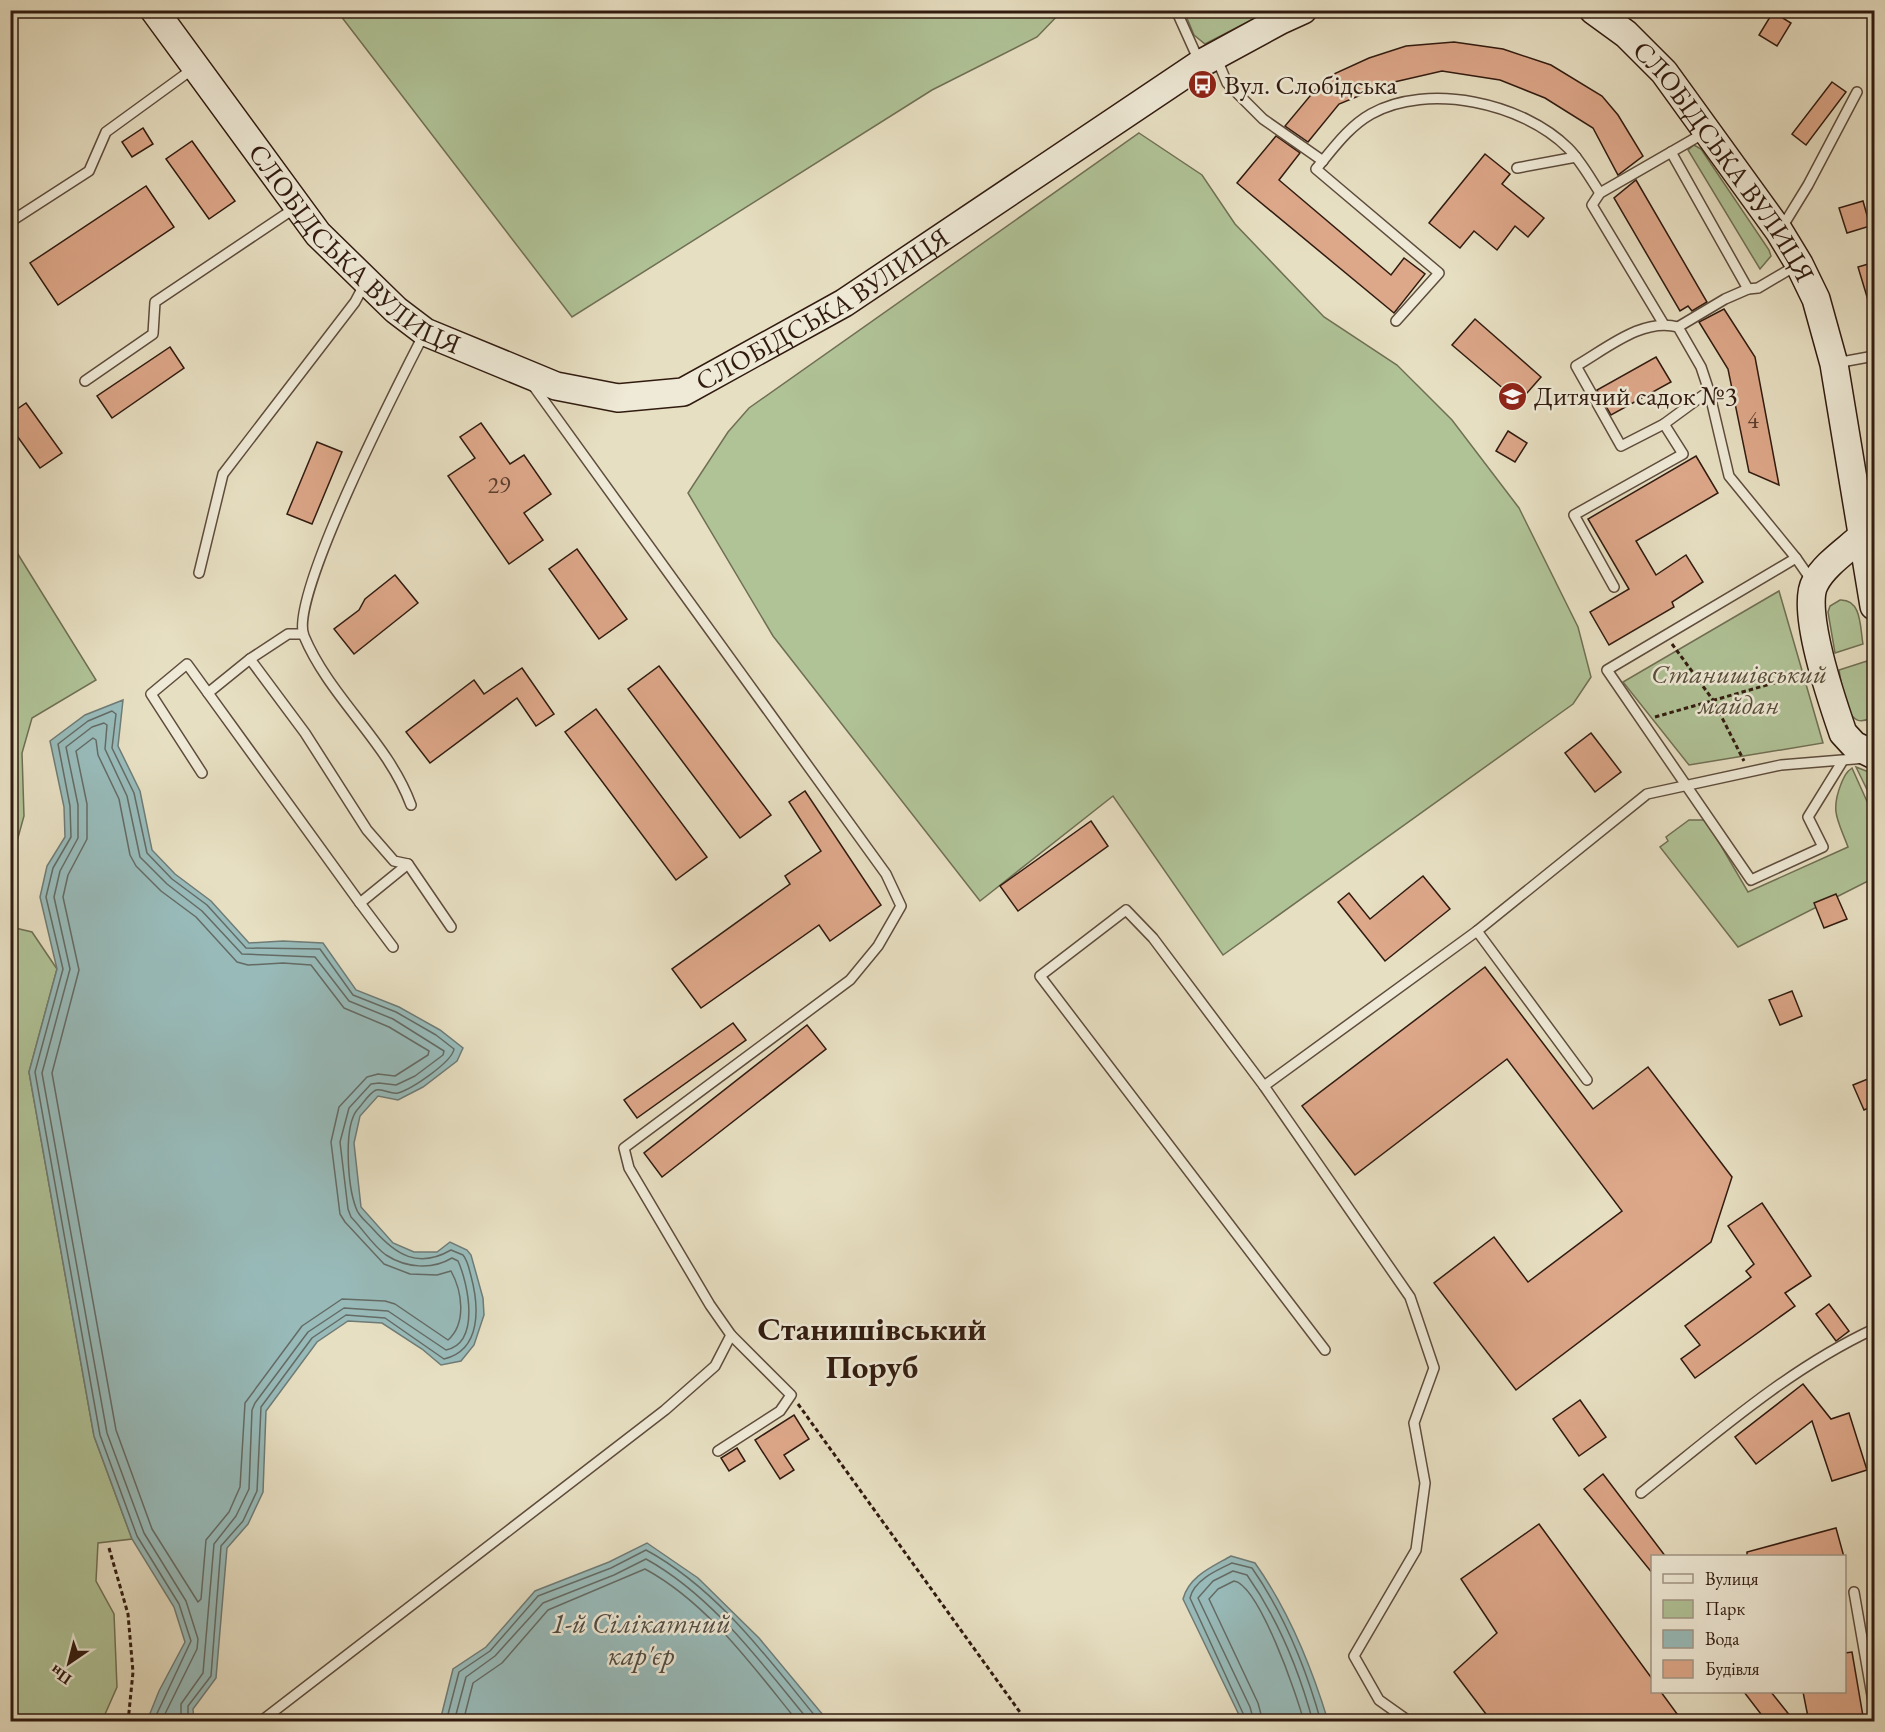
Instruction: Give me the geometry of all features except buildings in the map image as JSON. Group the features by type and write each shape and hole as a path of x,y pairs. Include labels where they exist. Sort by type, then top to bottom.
{"street":[{"name":"СЛОБІДСЬКА ВУЛИЦЯ","path":"154,10 318,234 396,310 425,332 556,386 618,398 683,392 844,303 1208,59 1303,10"},
{"name":"СЛОБІДСЬКА ВУЛИЦЯ","path":"1593,10 1626,34 1664,72 1779,231 1816,299 1834,364"},
{"path":"1834,364 1861,537 1875,606"},
{"path":"1861,537 1814,583 1812,600 1814,630 1843,733 1854,746 1875,756"}],"lane":[{"path":"1176,10 1208,59 1227,83 1263,119 1323,161"},
{"path":"10,222 89,171 106,132 196,67"},
{"path":"1779,231 1808,185 1857,92"},
{"path":"1396,321 1439,273 1316,169 1350,129 1372,114 1423,99 1457,98 1498,108 1530,122 1556,138 1576,156 1600,193"},
{"path":"1663,323 1592,205 1600,193 1707,131"},
{"path":"1671,152 1748,289"},
{"path":"1517,168 1576,156"},
{"path":"86,381 153,334 155,302 297,206"},
{"path":"1678,327 1725,299 1748,289 1758,288 1799,264"},
{"path":"199,573 223,474 355,302 366,280"},
{"path":"1709,391 1664,424 1621,446 1576,366 1645,327 1663,323 1678,327 1701,367 1709,391 1729,476 1814,583"},
{"path":"411,805 401,779 322,668 303,634 304,609 334,523 379,421 425,332"},
{"path":"1834,364 1875,356"},
{"path":"524,372 886,874 901,906 878,946 850,980 624,1148 629,1168 710,1305 731,1335 791,1395 780,1412 718,1451"},
{"path":"1614,586 1574,515 1683,454 1664,424"},
{"path":"1796,558 1607,670 1751,880 1823,847 1808,817 1842,762"},
{"path":"208,693 250,659 288,634 303,634"},
{"path":"250,659 305,733 367,830 394,861 408,864 452,927"},
{"path":"202,773 151,694 188,664 393,946"},
{"path":"1264,1086 1477,932 1647,794 1781,765 1842,762 1875,756"},
{"path":"360,903 408,864"},
{"path":"1325,1350 1040,976 1126,910 1153,938 1264,1086 1410,1297 1434,1368 1414,1423 1425,1483 1416,1550 1354,1656 1379,1701 1410,1722"},
{"path":"1477,932 1587,1080"},
{"path":"1641,1493 1775,1388 1850,1340 1875,1329"},
{"path":"260,1722 665,1410 715,1366 731,1335"},
{"path":"1854,1592 1875,1707"}],"path":[{"path":"1666,635 1713,700 1750,772"},
{"path":"1642,720 1824,669"},
{"path":"791,1395 1027,1722"},
{"path":"109,1548 128,1614 133,1672 128,1722"}],"green space":[{"path":"337,11 1062,11 1037,37 932,90 572,317"},
{"path":"1184,11 1269,11 1205,44 1194,35"},
{"path":"1139,133 1202,175 1235,224 1324,317 1397,365 1452,420 1519,508 1578,627 1591,677 1573,704 1223,955 1113,796 980,901 773,636 688,493 728,432 749,408"},
{"path":"1694,145 1701,149 1769,250 1771,256 1760,269 1688,150"},
{"path":"11,543 96,680 32,718 22,753 24,816 11,863"},
{"name":"Станишівський майдан","path":"1779,591 1823,743 1689,765 1623,682"},
{"path":"1840,600 1847,601 1856,609 1863,644 1835,653 1828,612 1830,606"},
{"path":"1867,661 1874,707 1870,718 1862,721 1855,719 1850,713 1839,670"},
{"path":"1856,767 1874,774 1874,804"},
{"path":"1852,768 1874,817 1874,878 1738,947 1660,847 1668,841 1666,837 1689,820 1706,820 1748,892 1848,847 1838,823 1836,802 1843,779"},
{"path":"11,927 32,932 57,969 29,1072 94,1436 132,1539 98,1543 96,1581 114,1614 117,1687 102,1721 11,1722"}],"water":[{"path":"123,700 118,746 140,791 152,850 175,874 211,901 249,943 283,941 323,943 356,990 399,1007 440,1030 463,1048 457,1061 423,1087 398,1100 378,1096 360,1116 354,1143 361,1207 393,1243 414,1252 437,1252 450,1242 467,1250 471,1255 483,1298 484,1315 474,1345 461,1361 441,1365 422,1349 382,1323 348,1321 317,1342 266,1411 263,1492 248,1524 227,1548 216,1678 193,1709 194,1721 147,1721 159,1691 185,1642 174,1607 132,1539 94,1436 29,1072 57,969 40,897 47,866 65,837 64,807 50,741 85,715"},
{"name":"1-й Сілікатний кар'єр","path":"647,1543 698,1578 759,1638 828,1721 440,1721 453,1669 486,1647 535,1591 609,1562"},
{"path":"1231,1556 1255,1563 1267,1581 1289,1619 1314,1679 1328,1721 1242,1721 1183,1599 1190,1584 1196,1578"}],"waterway":[{"path":"689,10 716,16 794,10"}],"place":[{"name":"Вул. Слобідська","path":"1203,85"},
{"name":"Дитячий садок №3","path":"1513,396"}],"district":[{"name":"Станишівський Поруб","path":"872,1347"}]}
